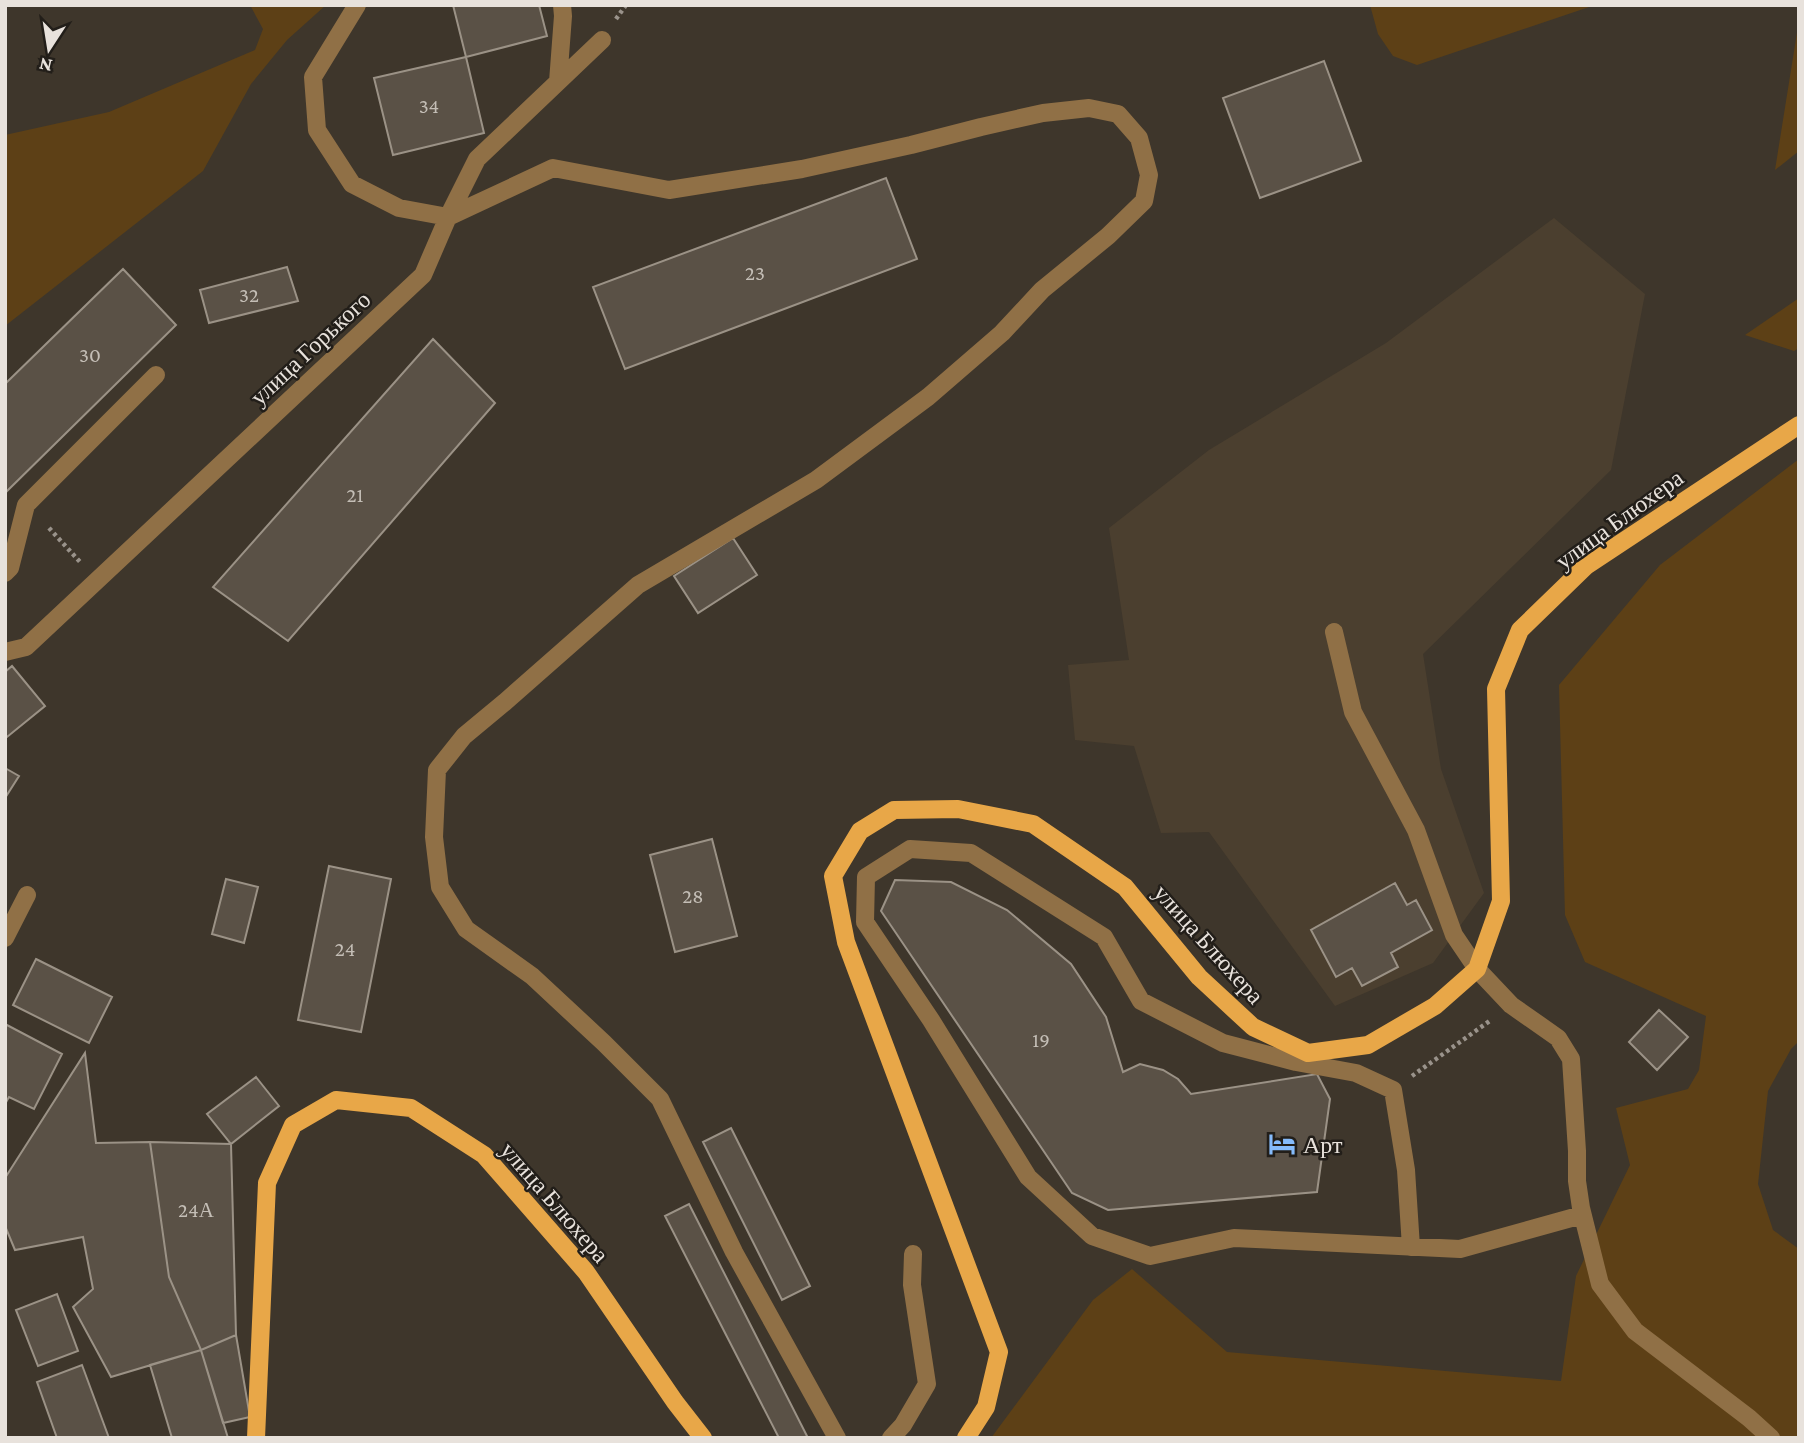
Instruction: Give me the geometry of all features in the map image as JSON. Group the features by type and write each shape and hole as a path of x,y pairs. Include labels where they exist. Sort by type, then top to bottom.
{"main road":[{"name":"улица Блюхера","path":"966,1438 986,1407 999,1352 845,942 833,876 860,831 894,810 958,809 1033,824 1125,887 1199,976 1253,1027 1308,1053 1368,1045 1436,1006 1477,969 1502,901 1496,689 1520,630 1586,566 1799,425"},
{"name":"улица Блюхера","path":"256,1438 267,1183 293,1125 336,1100 411,1108 484,1156 586,1272 675,1402 703,1438"}],"street":[{"path":"358,5 313,77 317,130 352,184 399,208 448,217 553,168 669,190 802,169 1043,113 1089,108 1118,114 1139,138 1149,175 1144,201 1108,236 1042,290 1002,333 928,397 816,480 638,585 464,736 438,770 434,837 440,887 466,929 532,976 660,1098 734,1252 837,1438"},
{"path":"558,82 562,5"},
{"name":"улица Горького","path":"5,652 26,647 423,275 477,159 602,40"},
{"path":"5,573 10,568 26,505 156,375"},
{"path":"1334,632 1353,712 1416,830 1454,935 1477,969 1511,1005 1558,1038 1571,1059 1577,1181 1582,1215 1600,1284 1635,1331 1749,1418 1770,1438"},
{"path":"1411,1247 1406,1170 1393,1090 1356,1073 1296,1062 1223,1043 1141,1001 1104,937 971,853 910,849 866,877 865,922 931,1020 1028,1177 1092,1236 1150,1256 1234,1237 1411,1247 1460,1249 1582,1215"},
{"path":"5,938 27,895"},
{"path":"891,1438 903,1425 927,1384 912,1285 913,1254"}],"path":[{"path":"26,505 98,581"},
{"path":"1393,1090 1511,1005"}],"shaded area":[{"path":"250,5 326,5 287,40 251,84 203,171 5,326 5,135 109,112 255,50 263,29"},
{"path":"1370,5 1595,5 1417,65 1393,56 1378,34"},
{"path":"1799,20 1799,151 1775,170"},
{"path":"1554,218 1645,294 1611,470 1423,654 1441,769 1484,893 1433,963 1335,1006 1209,832 1161,833 1134,746 1075,740 1068,665 1129,660 1109,528 1209,450 1386,343"},
{"path":"1799,298 1799,348 1794,351 1745,335"},
{"path":"1799,459 1799,1041 1791,1049 1768,1091 1758,1184 1773,1230 1799,1249 1799,1438 991,1438 1093,1300 1132,1269 1227,1352 1561,1381 1576,1276 1630,1165 1616,1108 1688,1089 1699,1070 1706,1016 1585,962 1565,915 1559,685 1660,565"}],"building":[{"path":"453,5 539,5 547,36 466,57"},
{"path":"466,57 484,133 393,155 374,78"},
{"path":"1324,61 1361,161 1260,198 1223,98"},
{"path":"886,178 917,259 625,369 593,287"},
{"path":"287,267 298,301 209,323 200,290"},
{"path":"123,269 176,325 5,493 5,384"},
{"path":"433,339 495,403 288,641 213,587"},
{"path":"733,538 757,575 698,613 674,576"},
{"path":"12,666 45,706 7,737 5,672"},
{"path":"5,768 19,776 5,798"},
{"path":"712,839 737,936 675,952 650,855"},
{"path":"329,866 391,879 361,1032 298,1020"},
{"path":"226,879 258,887 244,943 212,934"},
{"path":"895,880 951,882 1007,910 1071,964 1106,1017 1123,1072 1140,1064 1163,1070 1178,1079 1191,1094 1317,1074 1330,1099 1317,1192 1108,1210 1072,1193 881,911"},
{"path":"1395,883 1407,905 1416,900 1432,930 1391,953 1398,967 1362,986 1352,968 1336,977 1311,930"},
{"path":"36,959 112,997 89,1043 13,1005"},
{"path":"1659,1010 1688,1037 1657,1070 1629,1042"},
{"path":"5,1024 62,1054 34,1109 9,1097 5,1104"},
{"path":"85,1053 96,1143 150,1142 169,1277 201,1350 111,1377 73,1307 93,1289 83,1237 15,1250 5,1226 5,1178"},
{"path":"256,1077 279,1106 231,1144 207,1114"},
{"path":"731,1128 810,1286 782,1300 703,1142"},
{"path":"150,1142 231,1144 236,1335 201,1350 169,1277"},
{"path":"689,1204 808,1438 779,1438 665,1216"},
{"path":"57,1294 78,1351 38,1366 16,1310"},
{"path":"236,1335 250,1417 223,1423 201,1350"},
{"path":"201,1350 228,1438 172,1438 150,1365"},
{"path":"82,1365 109,1438 57,1438 37,1382"}],"place":[{"name":"Арт","path":"1282,1144"}]}
